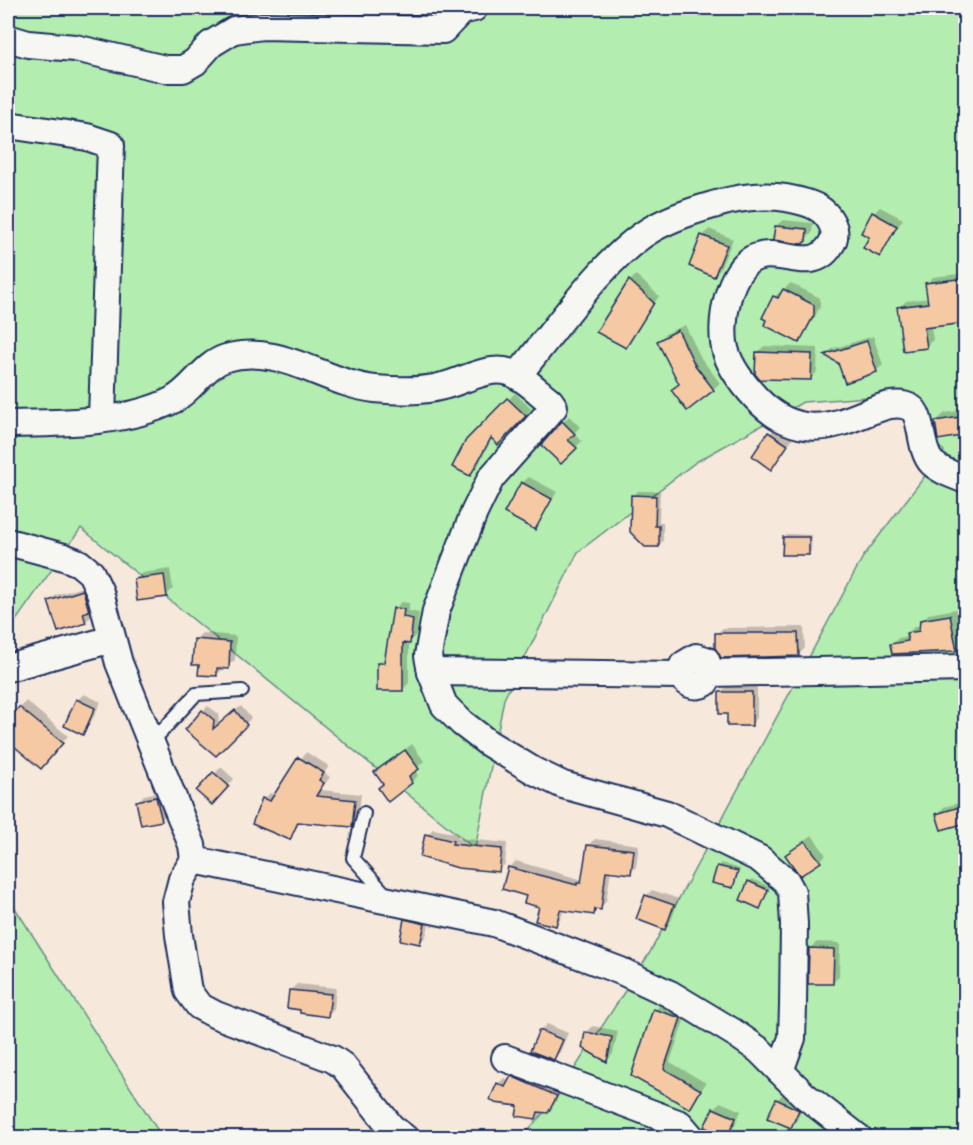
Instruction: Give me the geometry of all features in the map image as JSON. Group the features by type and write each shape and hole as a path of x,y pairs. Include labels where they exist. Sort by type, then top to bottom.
{"street":[{"path":"8,38 28,44 86,50 165,69 183,69 195,62 211,44 234,30 263,26 443,30 461,11 474,8"},
{"path":"8,125 87,137 111,145 102,418"},
{"path":"517,376 612,261 652,229 685,213 732,199 780,197 812,204 828,215 834,230 834,240 826,253 808,261 759,256 745,263 733,280 724,315 725,350 733,369 767,410 786,422 832,425 891,405 909,406 915,411 924,448 932,462 966,480"},
{"path":"8,424 102,418 150,411 181,395 212,365 226,358 242,356 276,357 357,387 402,391 442,387 494,371 508,372 517,376 550,401 554,407 491,478 474,513 436,611 428,656 431,672 444,705 462,723 488,743 534,771 563,785 667,814 760,859 777,871 792,892 794,924 792,1038 780,1071"},
{"path":"8,542 79,563 92,573 100,592 125,680 187,826 194,860 182,879 176,902 188,991 199,1006 224,1018 333,1059 343,1066 391,1127 405,1137"},
{"path":"8,668 112,639"},
{"path":"431,672 679,675 688,684 695,686 705,683 711,672 966,668"},
{"path":"194,860 390,900 517,930 621,971 701,1012 759,1050 804,1095 859,1137"},
{"path":"505,1058 681,1124 692,1137"}],"lane":[{"path":"152,742 196,694 242,691"},
{"path":"364,813 353,858 390,900"}],"green space":[{"path":"8,8 965,8 965,1137 522,1137 553,1102 649,954 863,557 944,451 881,396 803,402 696,462 578,552 504,699 475,849 81,528 8,632"},
{"path":"8,897 162,1137 8,1137"}],"building":[{"path":"872,212 897,226 880,257 863,248 869,237 861,233"},
{"path":"775,226 807,229 806,241 802,244 773,240"},
{"path":"701,235 727,245 714,277 689,266"},
{"path":"966,278 966,323 924,328 927,348 903,351 897,307 928,303 925,283"},
{"path":"629,280 654,303 626,348 596,332"},
{"path":"783,289 814,305 814,315 799,343 764,325 766,320 762,318 773,296 778,298"},
{"path":"678,330 695,365 714,390 687,411 671,390 679,384 657,341"},
{"path":"867,341 877,372 845,383 838,363 824,355"},
{"path":"756,352 812,354 811,380 759,379 755,374"},
{"path":"507,398 526,416 498,445 491,438 470,476 452,467 466,440"},
{"path":"966,416 966,435 938,440 935,421"},
{"path":"562,421 575,434 568,440 577,448 561,464 541,445"},
{"path":"768,432 788,445 771,470 752,456"},
{"path":"521,482 552,499 535,530 504,513"},
{"path":"631,495 656,496 655,526 659,526 659,547 645,547 630,532"},
{"path":"783,537 809,537 809,555 782,555"},
{"path":"164,575 167,597 137,601 134,579"},
{"path":"83,590 89,611 83,613 86,623 58,632 48,601"},
{"path":"393,608 404,609 403,617 413,619 410,644 403,643 403,691 377,691 377,663 384,663"},
{"path":"950,615 957,651 892,654 890,644 908,641 906,633 919,631 920,620"},
{"path":"715,633 798,633 799,656 721,658 715,648"},
{"path":"194,639 230,642 229,669 217,668 217,676 198,675 199,665 192,665"},
{"path":"719,692 752,692 752,726 727,726 727,714 719,714"},
{"path":"76,699 95,708 83,735 64,726"},
{"path":"19,707 63,743 41,769 8,741 8,720"},
{"path":"202,710 214,720 213,729 235,710 247,725 216,756 185,730"},
{"path":"405,750 419,769 409,776 412,783 388,802 378,788 383,784 374,772"},
{"path":"298,757 324,773 319,780 324,783 316,796 355,800 352,827 298,822 290,840 252,824 262,798 270,801"},
{"path":"213,772 229,786 212,805 196,791"},
{"path":"156,797 162,821 141,825 136,801"},
{"path":"966,805 966,823 941,830 936,814"},
{"path":"425,834 453,841 452,844 502,849 499,872 458,868 420,857"},
{"path":"805,841 821,862 800,876 785,855"},
{"path":"587,845 634,850 631,874 606,871 601,910 595,909 594,915 560,910 556,926 535,921 539,907 524,903 526,896 502,889 508,867 577,885 581,883"},
{"path":"717,866 738,871 733,888 712,883"},
{"path":"748,881 768,890 760,909 740,900"},
{"path":"645,895 674,905 665,930 636,919"},
{"path":"404,919 425,924 420,944 400,940"},
{"path":"809,948 834,949 833,984 808,984"},
{"path":"289,990 331,994 328,1017 300,1013 300,1010 287,1008"},
{"path":"653,1009 681,1018 664,1069 701,1090 690,1109 631,1076"},
{"path":"539,1030 563,1040 554,1060 530,1051"},
{"path":"585,1032 612,1037 607,1062 582,1048"},
{"path":"511,1076 557,1096 548,1113 538,1112 536,1119 516,1116 518,1106 495,1103 490,1099 497,1083 505,1087"},
{"path":"776,1099 799,1110 791,1128 767,1118"},
{"path":"713,1108 736,1118 727,1137 704,1127"}]}
